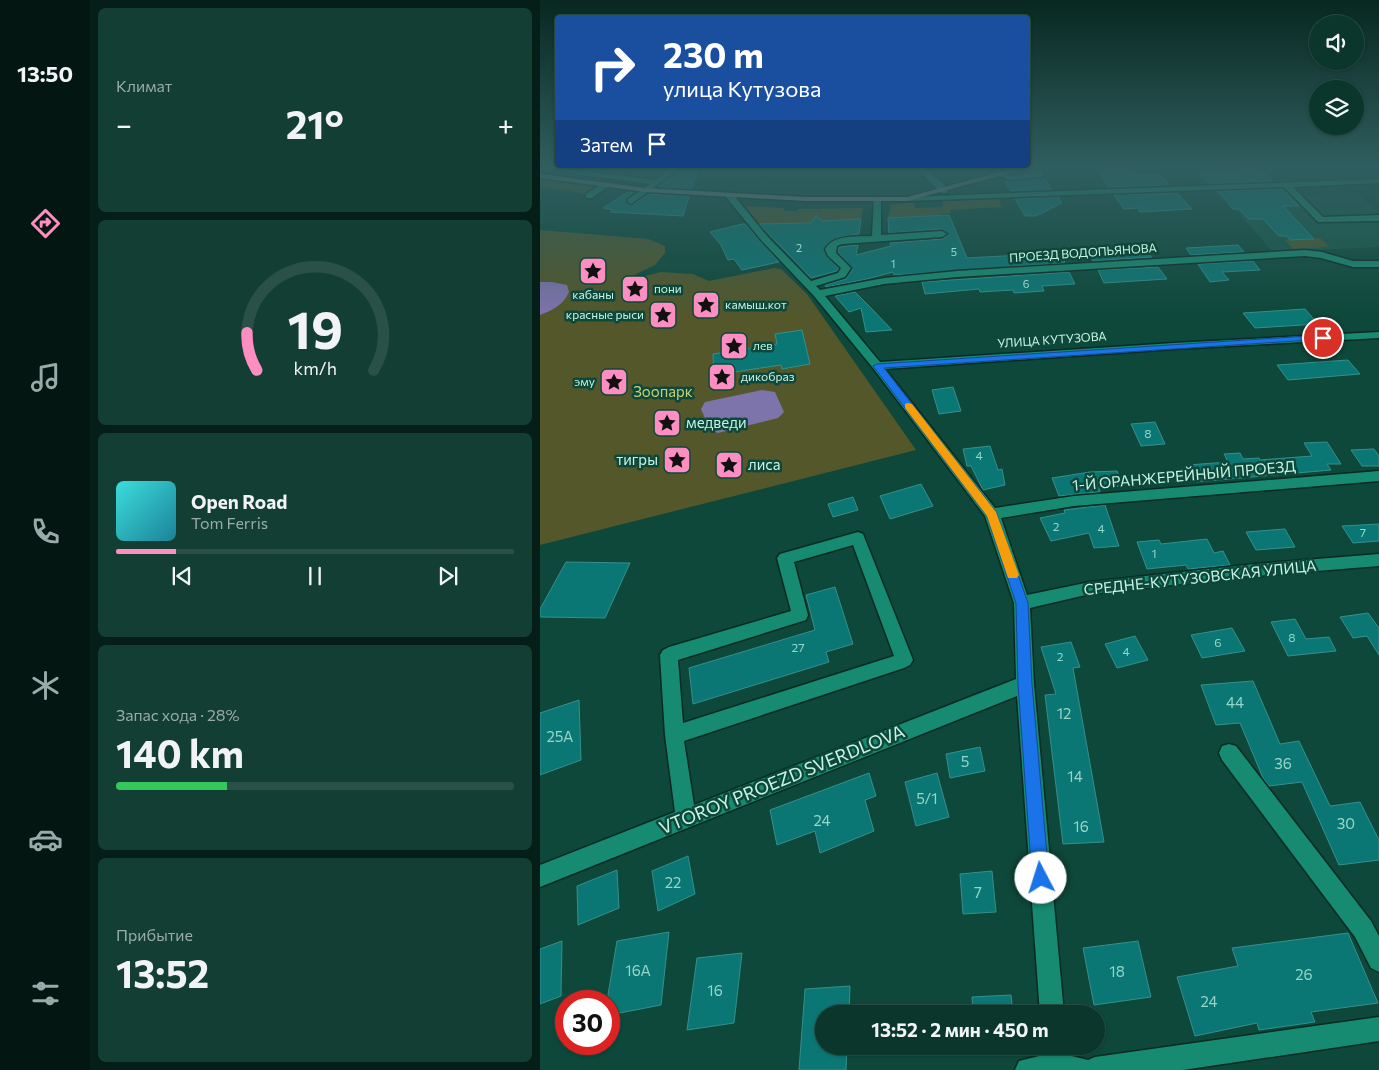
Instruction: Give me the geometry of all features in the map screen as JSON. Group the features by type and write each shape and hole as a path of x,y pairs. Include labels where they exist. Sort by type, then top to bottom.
{"street":[{"path":"746,216 764,238 814,289 877,366 992,514 1022,603 1025,684 1051,1005"},
{"path":"876,238 877,216"},
{"path":"1317,216 1321,220 1379,218"},
{"path":"814,289 842,275 846,268 831,254 830,249 833,244 850,239 942,234"},
{"name":"ПРОЕЗД ВОДОПЬЯНОВА","path":"814,289 958,274 1305,253 1322,255 1353,264 1379,264"},
{"name":"УЛИЦА КУТУЗОВА","path":"877,366 1379,334"},
{"name":"1-Й ОРАНЖЕРЕЙНЫЙ ПРОЕЗД","path":"992,514 1074,501 1379,476"},
{"path":"674,735 904,660 858,538 785,558 800,615 669,655 674,735 686,818"},
{"name":"СРЕДНЕ-КУТУЗОВСКАЯ УЛИЦА","path":"1022,603 1090,588 1379,560"},
{"name":"VTOROY PROEZD SVERDLOVA","path":"540,876 1025,684"},
{"path":"1229,753 1363,929 1379,960"},
{"path":"1095,1070 1379,1029"},
{"path":"1028,1070 1056,1061 1082,1070"}],"shaded area":[{"path":"1241,216 1379,216 1379,247 1273,252"},
{"path":"540,282 567,285 569,292 557,306 540,315"},
{"path":"762,390 775,392 784,412 778,418 718,433 710,430 701,409 705,402"}],"green space":[{"path":"753,216 862,216 861,219 822,221 819,218 813,223 759,224"},
{"path":"888,216 939,216 939,216 888,218"},
{"name":"Зоопарк","path":"540,230 648,239 665,246 665,253 655,265 620,282 661,272 693,274 709,281 774,268 781,269 807,294 916,450 540,545"},
{"path":"1320,238 1329,247 1293,249 1285,240"}],"building":[{"path":"815,216 822,221 861,219 859,234 839,237 828,243 824,248 827,257 839,268 837,271 811,278 759,224 811,223"},
{"path":"949,216 967,258 1058,253 1062,255 1065,263 894,275 893,272 826,287 825,285 846,279 853,269 838,252 839,247 858,245 856,255 891,246 890,243 942,239 949,235 942,229 889,233 888,218"},
{"path":"1246,216 1292,216 1314,239 1290,240 1287,236 1279,236 1263,219 1249,219"},
{"path":"745,224 779,262 742,270 734,259 728,260 721,245 710,232"},
{"path":"1238,245 1244,252 1191,255 1186,248"},
{"path":"1145,249 1152,257 1093,261 1089,253"},
{"path":"1253,261 1260,270 1222,272 1229,280 1210,282 1198,264"},
{"path":"1158,267 1167,279 1104,283 1098,270"},
{"path":"1069,272 1075,284 1042,286 1044,291 1014,293 1013,290 980,292 979,289 925,294 922,282"},
{"path":"855,292 892,330 866,332 861,308 849,312 835,296"},
{"path":"1305,309 1318,324 1255,328 1243,313"},
{"path":"802,330 810,364 782,369 781,365 714,375 713,354 777,344 775,334"},
{"path":"1348,360 1360,374 1288,380 1277,365"},
{"path":"953,387 961,411 939,414 932,390"},
{"path":"1155,422 1165,444 1141,446 1131,424"},
{"path":"1327,442 1341,464 1327,464 1331,470 1196,482 1188,465 1228,462 1224,454 1240,453 1243,459 1259,458 1260,460 1312,456 1304,443"},
{"path":"990,446 998,470 1002,469 1005,485 983,490 971,466 967,466 963,449"},
{"path":"1374,449 1379,456 1379,466 1362,466 1351,450"},
{"path":"1117,471 1123,486 1099,488 1100,492 1059,496 1052,478 1090,472"},
{"path":"921,484 933,506 890,519 880,496"},
{"path":"853,497 858,510 833,517 828,504"},
{"path":"1105,505 1119,546 1094,548 1089,533 1051,541 1040,518 1065,513 1064,510"},
{"path":"1379,524 1379,541 1353,543 1342,526"},
{"path":"1285,529 1295,547 1256,550 1246,532"},
{"path":"1207,539 1214,553 1223,551 1230,565 1188,569 1186,565 1147,569 1137,542 1159,540 1161,544"},
{"path":"566,562 630,563 605,618 540,617 540,609"},
{"path":"835,587 853,644 826,652 829,662 693,704 689,668 815,630 806,595"},
{"path":"1368,613 1379,628 1379,655 1367,636 1353,638 1340,617"},
{"path":"1295,619 1306,639 1329,637 1336,651 1288,656 1271,622"},
{"path":"1232,628 1245,651 1202,658 1191,635"},
{"path":"1135,636 1148,660 1117,668 1105,644"},
{"path":"1071,642 1080,667 1073,668 1104,842 1063,844 1045,695 1056,694 1041,647"},
{"path":"1253,681 1280,744 1299,741 1330,806 1360,802 1379,840 1379,860 1339,865 1302,782 1269,786 1263,778 1240,723 1216,725 1201,685"},
{"path":"579,700 581,760 540,775 540,713"},
{"path":"980,747 985,771 950,778 946,754"},
{"path":"869,773 876,796 865,800 874,831 820,853 815,831 777,845 770,810"},
{"path":"937,773 949,817 916,826 905,782"},
{"path":"688,856 695,894 658,911 652,871"},
{"path":"617,870 619,908 578,925 577,886"},
{"path":"992,871 996,912 963,914 960,874"},
{"path":"669,932 661,1005 620,1013 620,990 609,990 617,941"},
{"path":"1348,933 1378,1003 1311,1012 1315,1022 1259,1030 1257,1023 1195,1036 1177,977 1238,966 1232,948"},
{"path":"562,941 561,990 555,990 555,998 540,1004 540,949"},
{"path":"1138,941 1151,997 1094,1005 1083,948"},
{"path":"742,953 734,1023 687,1030 697,958"},
{"path":"850,986 849,1005 815,1005 815,1055 847,1055 846,1070 799,1070 805,989"},
{"path":"1011,995 1012,1005 972,1005 972,997"}],"slow traffic":[{"path":"908,406 992,514 1013,575"}],"place":[{"name":"кабаны","path":"593,271"},
{"name":"пони","path":"635,289"},
{"name":"камыш.кот","path":"706,305"},
{"name":"красные рыси","path":"663,315"},
{"name":"лев","path":"734,346"},
{"name":"дикобраз","path":"722,377"},
{"name":"эму","path":"614,382"},
{"name":"медведи","path":"667,423"},
{"name":"тигры","path":"677,460"},
{"name":"лиса","path":"729,465"}],"route":[{"path":"1041,878 1025,684 1022,603 992,514 877,366 1323,338"}]}
